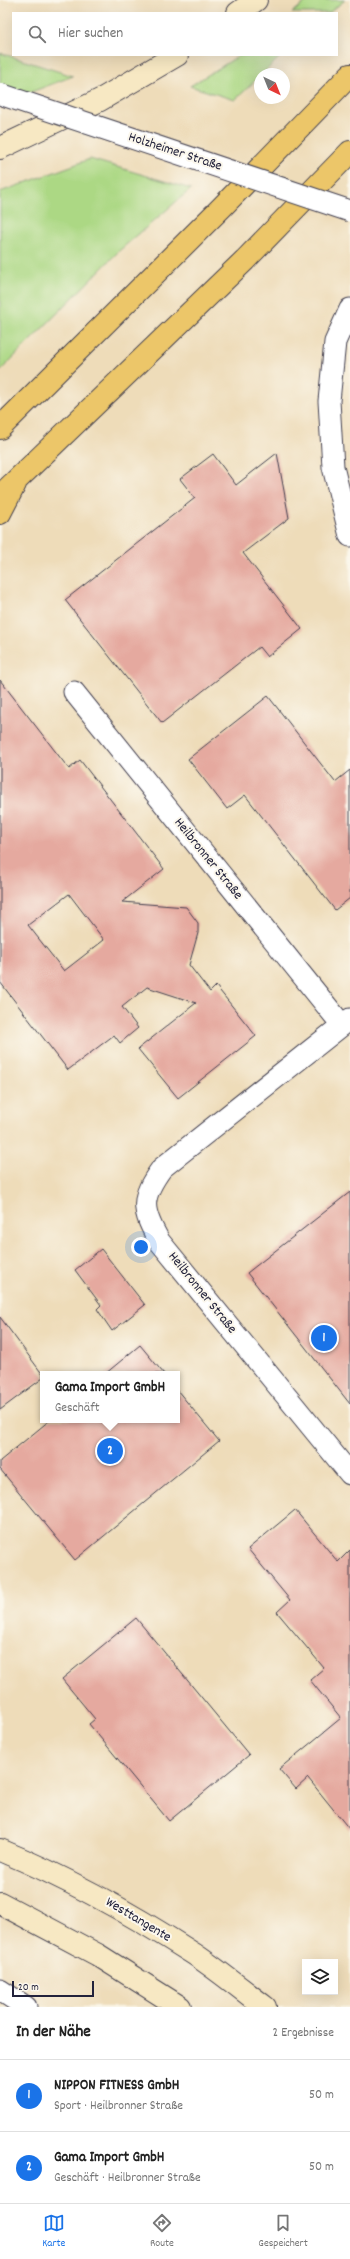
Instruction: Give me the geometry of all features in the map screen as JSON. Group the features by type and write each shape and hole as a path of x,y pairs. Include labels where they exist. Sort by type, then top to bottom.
{"highway":[{"path":"0,428 216,213 350,75"},
{"path":"0,496 245,260 350,152"},
{"path":"0,514 18,479"}],"main road":[{"path":"239,12 256,0"},
{"path":"0,148 100,100 175,56"},
{"name":"Westtangente","path":"0,1850 32,1863 99,1896 195,1955 265,2007"},
{"path":"0,1903 98,1955 180,2007"}],"street":[{"name":"Holzheimer Straße","path":"0,94 350,211"},
{"path":"350,309 335,342 329,401 333,467 350,536"},
{"name":"Heilbronner Straße","path":"74,692 346,1022 162,1168 149,1186 145,1209 151,1227 160,1242 350,1474"},
{"path":"0,1990 26,2007"}],"green space":[{"path":"308,0 345,0 330,12 293,12"},
{"path":"0,53 73,76 21,96 0,89"},
{"path":"238,56 281,56 268,68 254,68 254,82 235,100 190,86"},
{"path":"90,159 191,189 120,250 0,371 0,192"}],"building":[{"path":"277,453 289,518 243,553 302,629 267,657 259,647 162,723 65,600 195,498 180,479 213,454 236,485"},
{"path":"0,680 69,769 80,760 164,869 122,902 186,907 198,923 198,933 189,965 210,992 216,986 256,1036 178,1098 138,1049 196,1003 147,987 122,1007 138,1028 120,1043 114,1035 68,1070 0,982","holes":["69,894 104,940 64,971 28,925"]},
{"path":"268,696 335,782 350,770 350,898 335,910 245,795 227,809 188,759"},
{"path":"350,1192 350,1404 247,1273"},
{"path":"101,1249 145,1305 112,1331 97,1309 101,1305 75,1270"},
{"path":"0,1317 40,1371 40,1380 0,1410"},
{"path":"140,1345 162,1371 109,1371"},
{"path":"180,1394 219,1441 75,1560 0,1469 0,1461 46,1423 180,1423"},
{"path":"295,1510 338,1562 350,1550 350,1830 308,1778 296,1789 279,1769 341,1718 310,1680 324,1668 277,1612 290,1600 248,1549"},
{"path":"136,1618 249,1755 169,1821 89,1724 95,1719 62,1679"}],"place":[{"name":"NIPPON FITNESS GmbH","path":"324,1338"},
{"name":"Gama Import GmbH","path":"110,1451"}]}
